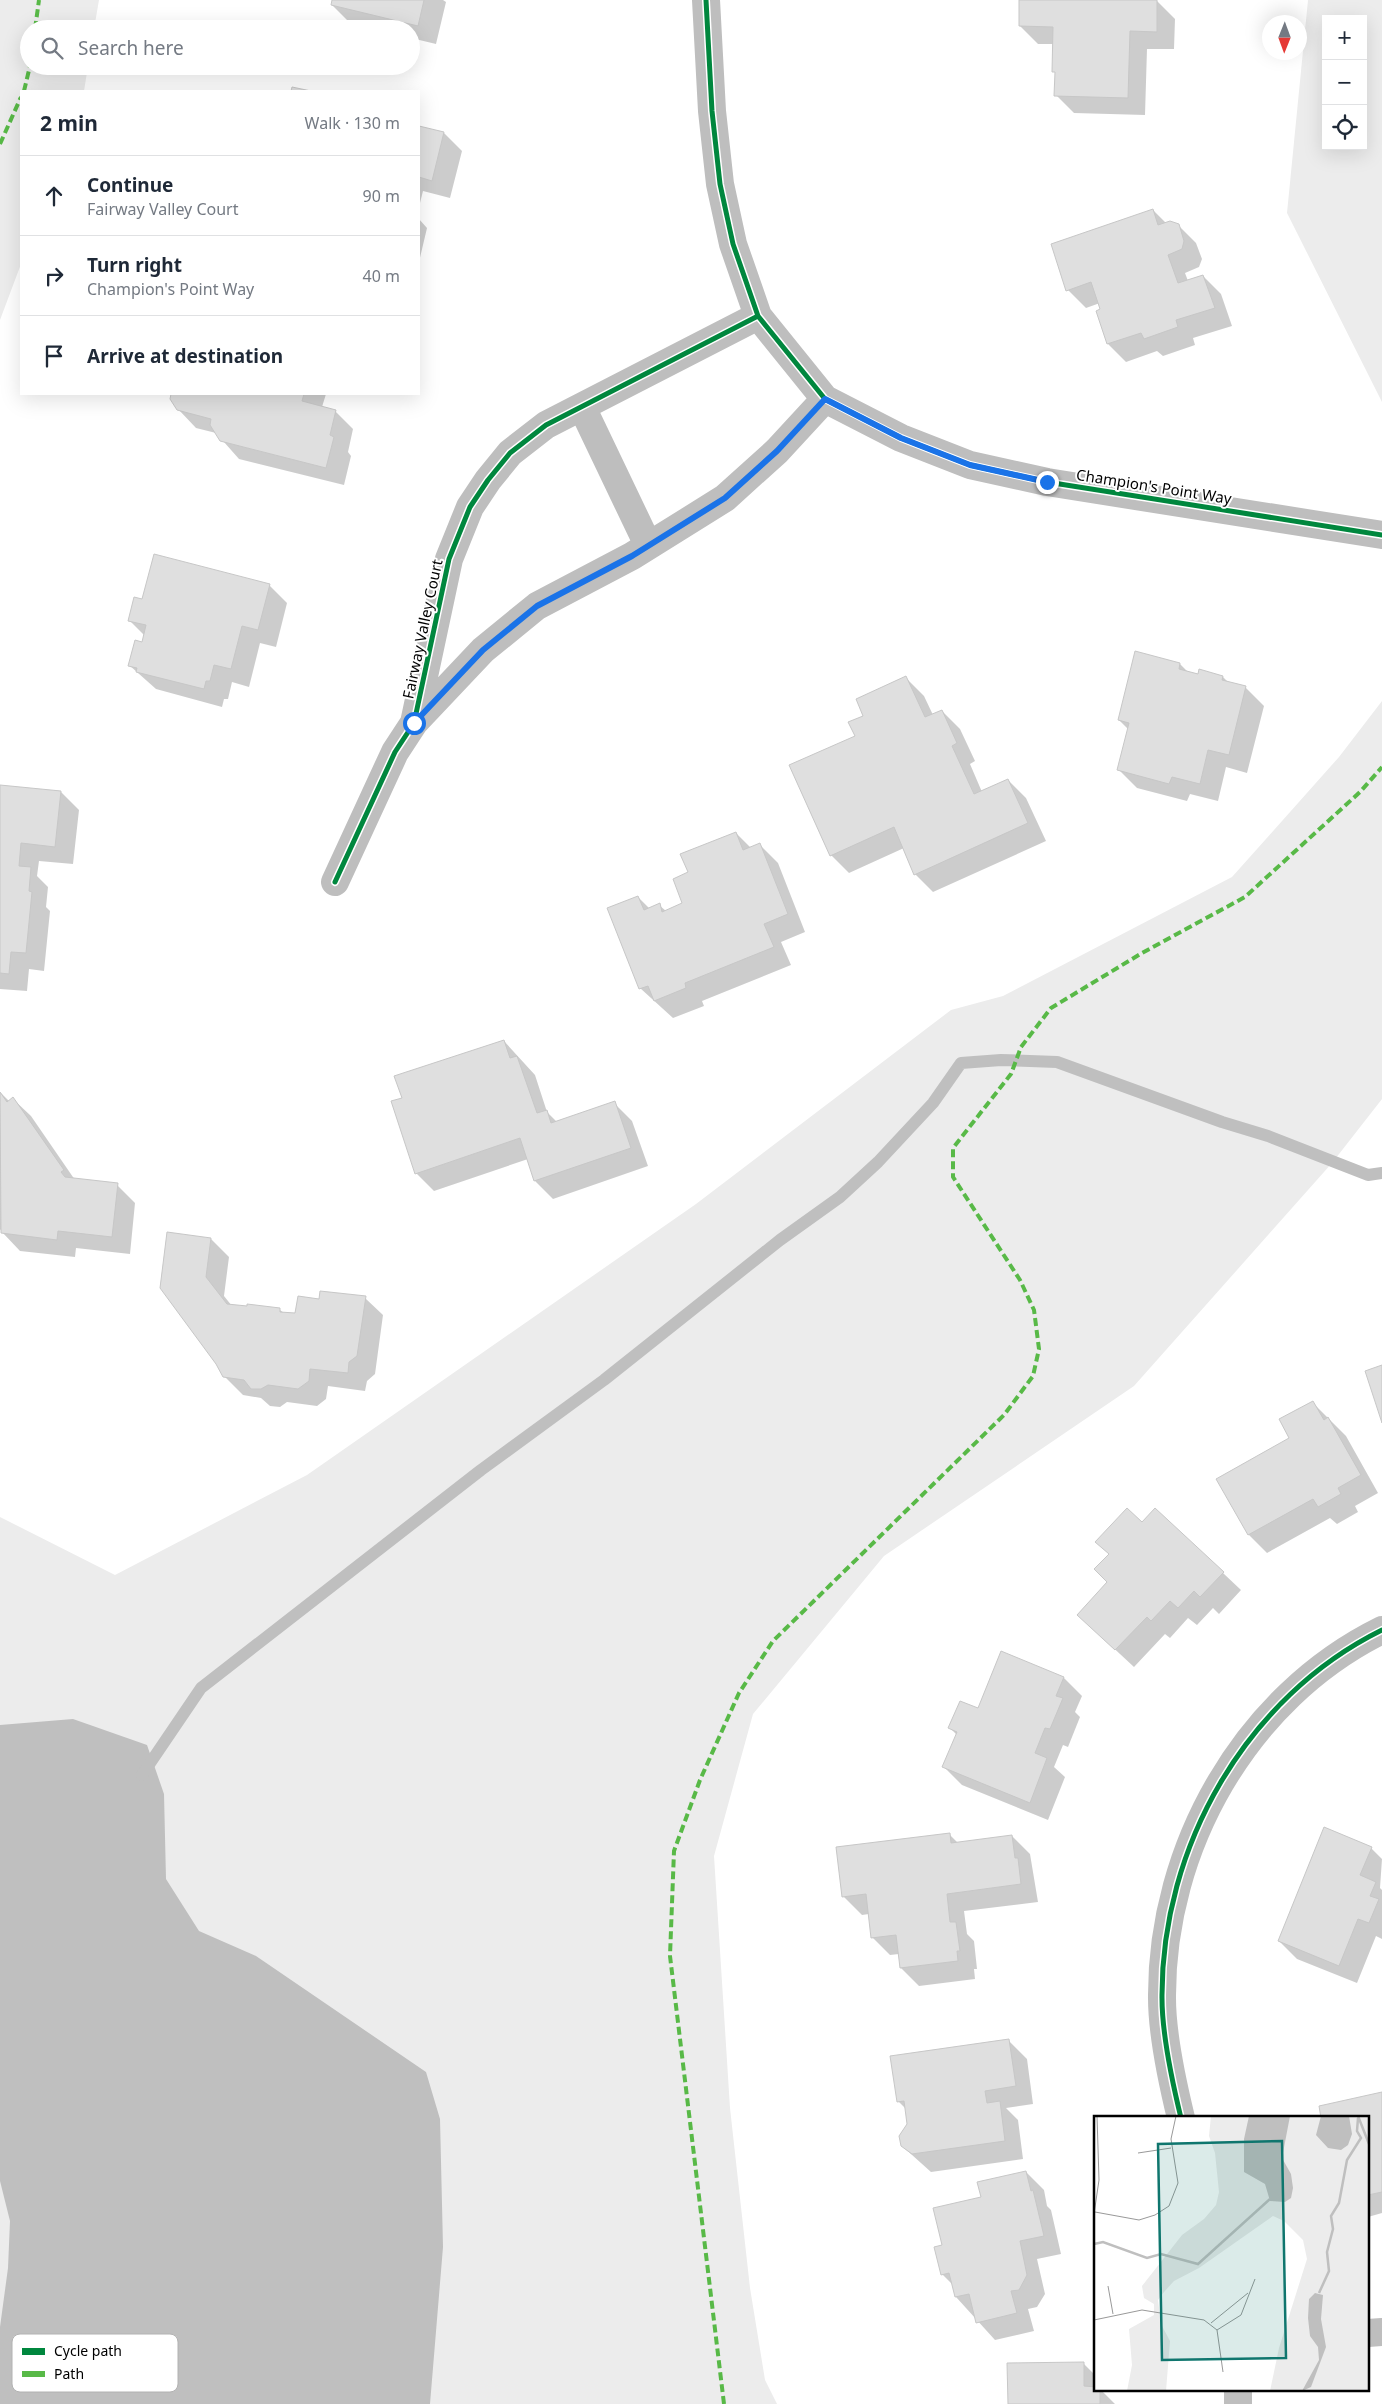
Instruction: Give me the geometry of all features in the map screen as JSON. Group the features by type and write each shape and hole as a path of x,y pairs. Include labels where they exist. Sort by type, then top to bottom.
{"street":[{"name":"Champion's Point Way","path":"706,0 712,111 720,184 733,244 758,316 825,399 901,438 970,465 1047,482 1382,535"},
{"name":"Fairway Valley Court","path":"414,723 449,559 470,507 488,480 510,453 546,425 758,316"},
{"name":"Fairway Valley Court","path":"335,882 395,752 414,723 483,650 537,606 632,556 725,498 777,451 825,399"},
{"path":"582,407 648,545"},
{"path":"1181,2116 1168,2050 1162,1999 1168,1919 1189,1844 1211,1799 1238,1754 1274,1711 1315,1672 1366,1638 1382,1630"}],"shaded area":[{"path":"0,0 99,0 96,20 20,20 20,75 87,75 84,90 20,90 20,267 0,320"},
{"path":"1308,0 1382,0 1382,402 1287,213 1302,60 1307,60"},
{"path":"1382,701 1382,1099 1332,1163 1134,1386 884,1556 753,1714 714,1856 730,2108 750,2288 765,2380 777,2404 0,2404 0,1517 115,1575 307,1475 696,1204 951,1010 1003,996 1232,877 1339,757"},
{"path":"73,1719 147,1745 164,1794 166,1879 199,1931 256,1956 426,2072 440,2119 443,2247 430,2404 0,2404 0,2327 8,2268 10,2221 0,2181 0,1725"}],"building":[{"path":"332,0 424,0 419,20 393,20 331,5"},
{"path":"1019,0 1157,0 1157,32 1130,31 1128,98 1054,96 1055,72 1052,72 1053,27 1019,26"},
{"path":"292,87 306,90 291,90"},
{"path":"420,126 444,132 432,181 420,177"},
{"path":"1153,209 1158,225 1170,221 1179,224 1184,241 1182,249 1168,255 1178,283 1203,275 1215,308 1176,320 1178,327 1144,339 1141,333 1107,344 1096,311 1100,309 1091,282 1066,291 1051,244"},
{"path":"171,395 304,395 302,401 336,410 330,435 334,437 326,468 220,441 210,425 211,419 177,410 170,399"},
{"path":"154,554 270,584 258,630 242,626 231,669 214,665 210,681 206,681 204,689 136,672 137,668 128,666 135,640 142,642 146,625 128,621 134,597 142,599"},
{"path":"1135,651 1180,663 1179,669 1198,674 1199,669 1223,676 1222,680 1246,686 1229,755 1208,750 1200,784 1172,777 1169,784 1117,770 1129,723 1118,720"},
{"path":"906,676 925,717 942,710 957,743 952,746 974,794 1008,779 1028,823 914,875 894,827 830,856 789,765 855,736 848,722 863,716 856,699"},
{"path":"0,785 61,791 55,847 21,843 19,866 31,867 29,891 32,892 26,953 11,952 9,974 0,973"},
{"path":"736,832 743,850 760,843 788,914 764,924 774,947 685,983 686,988 654,1001 648,986 639,989 607,908 638,896 644,910 660,903 662,912 682,903 673,879 688,872 680,854"},
{"path":"504,1040 510,1058 517,1056 537,1113 547,1110 551,1123 615,1101 631,1148 534,1181 520,1138 415,1174 391,1101 402,1098 394,1076"},
{"path":"0,1092 7,1102 13,1097 64,1170 61,1172 65,1177 118,1183 112,1237 58,1231 57,1240 1,1233"},
{"path":"167,1232 211,1238 206,1277 227,1304 247,1306 247,1304 280,1308 280,1312 295,1313 298,1296 319,1299 320,1291 366,1296 357,1356 349,1362 348,1373 310,1369 309,1381 298,1389 268,1385 261,1389 251,1389 244,1380 223,1377 216,1364 160,1288"},
{"path":"1382,1365 1382,1423 1365,1371"},
{"path":"1313,1401 1324,1420 1328,1417 1361,1475 1338,1488 1341,1494 1318,1507 1313,1499 1248,1535 1216,1479 1289,1438 1279,1419"},
{"path":"1127,1508 1142,1522 1155,1508 1224,1572 1200,1597 1194,1591 1178,1608 1170,1601 1151,1621 1147,1617 1115,1650 1077,1615 1107,1582 1094,1569 1109,1554 1095,1542"},
{"path":"1001,1651 1064,1677 1056,1696 1063,1698 1050,1729 1045,1728 1035,1753 1047,1758 1030,1803 942,1767 957,1732 948,1728 960,1701 978,1708"},
{"path":"1324,1827 1372,1847 1360,1875 1376,1882 1370,1896 1379,1899 1369,1923 1358,1919 1339,1966 1278,1941"},
{"path":"950,1833 951,1843 1012,1835 1015,1858 1018,1858 1021,1884 947,1894 950,1922 956,1922 960,1951 957,1951 958,1961 900,1968 896,1935 871,1938 866,1894 842,1897 836,1847"},
{"path":"1009,2039 1016,2086 985,2091 987,2103 1000,2101 1005,2141 912,2154 901,2146 899,2136 907,2124 904,2101 897,2102 890,2056"},
{"path":"1382,2092 1382,2192 1370,2195 1370,2116 1321,2116 1319,2106"},
{"path":"1026,2171 1031,2191 1033,2190 1044,2236 1020,2241 1027,2275 1019,2290 1011,2291 1017,2313 976,2323 969,2294 955,2297 949,2273 941,2275 934,2247 942,2245 933,2208 981,2197 977,2182"},
{"path":"1084,2362 1084,2386 1094,2387 1094,2392 1100,2392 1100,2404 1008,2404 1007,2363"}],"waterway":[{"path":"142,1775 201,1688 481,1470 604,1380 780,1240 840,1197 878,1162 933,1103 961,1063 1001,1060 1057,1062 1222,1122 1268,1136 1368,1175 1382,1173"}],"marked path":[{"path":"36,20 39,0"},
{"path":"24,90 28,75"},
{"path":"0,144 20,99"},
{"path":"724,2404 670,1956 674,1851 700,1780 739,1693 773,1641 1004,1415 1033,1376 1039,1349 1034,1310 1020,1280 953,1177 953,1148 1011,1074 1021,1047 1051,1008 1142,953 1245,897 1360,792 1382,767"}],"cycle path":[{"path":"706,0 712,111 720,184 733,244 758,316 825,399 901,438 970,465 1047,482 1382,535"},
{"path":"335,882 395,752 414,723 449,559 470,507 488,480 510,453 546,425 758,316"},
{"path":"1181,2116 1166,2043 1162,1998 1166,1942 1177,1886 1195,1833 1221,1782 1252,1736 1290,1695 1333,1659 1382,1630"}],"route":[{"path":"414,723 483,650 537,606 632,556 725,498 777,451 825,399 901,438 970,465 1047,482"}]}
